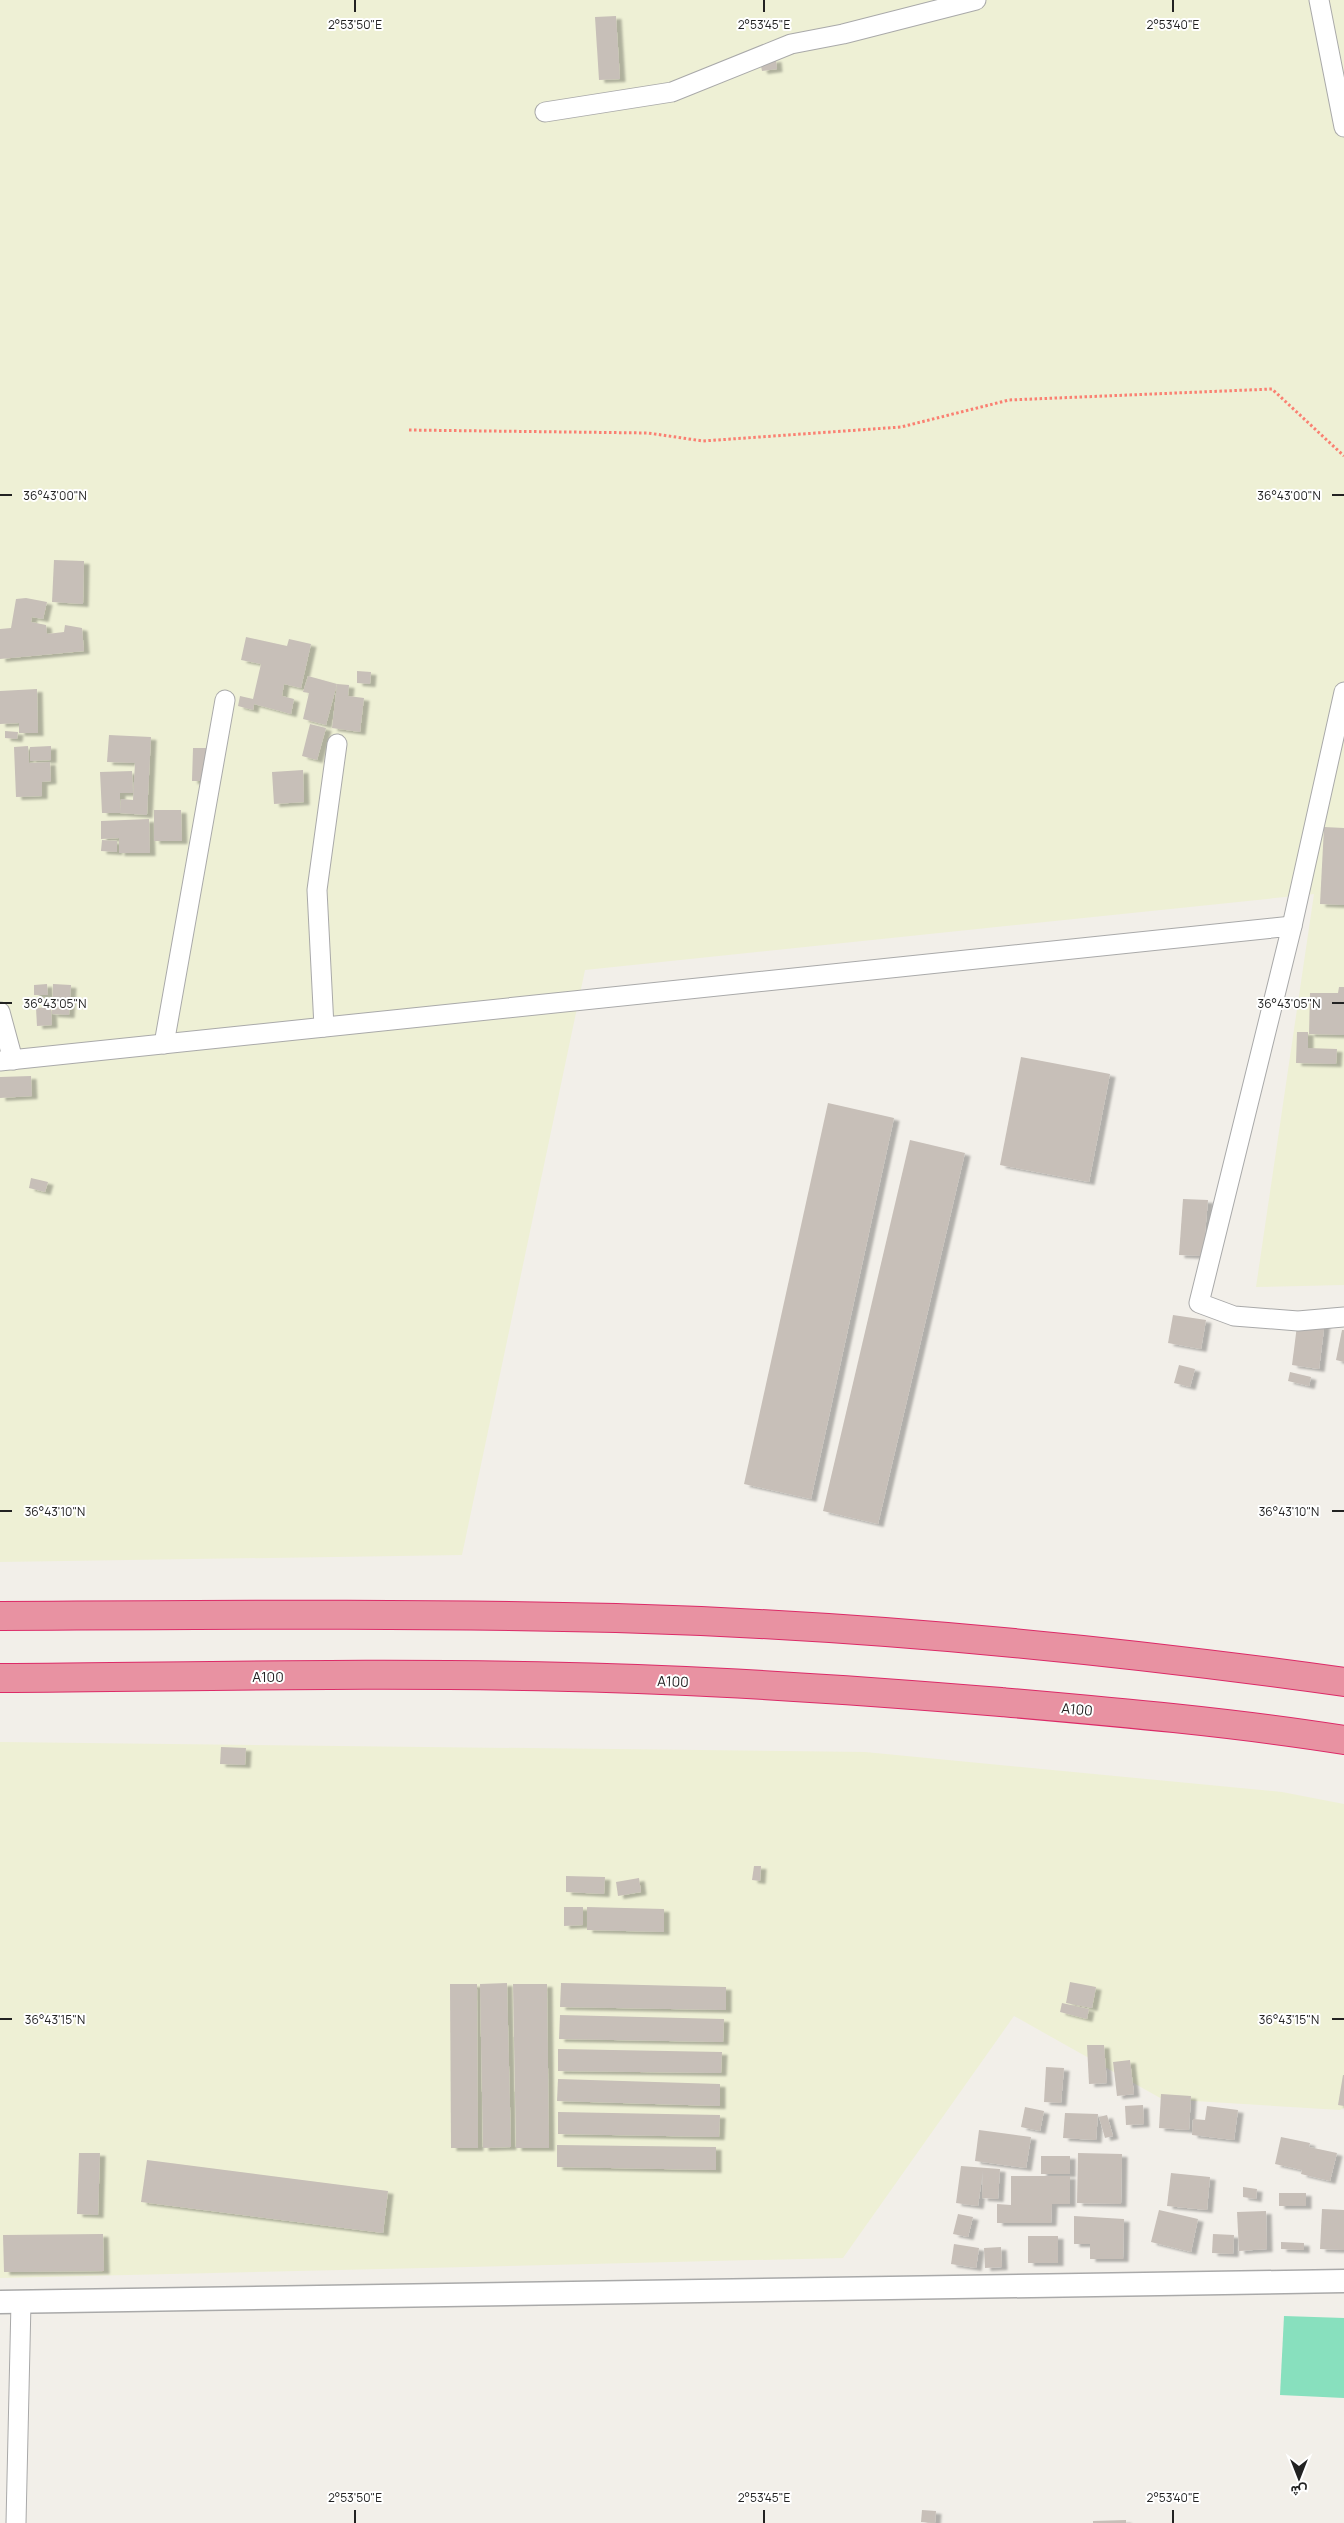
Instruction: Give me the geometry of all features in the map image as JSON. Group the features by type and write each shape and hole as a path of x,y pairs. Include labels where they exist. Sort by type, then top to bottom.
{"highway":[{"path":"0,1616 452,1616 618,1618 779,1625 1099,1650 1344,1682"},
{"name":"A100","path":"0,1678 446,1675 697,1681 822,1688 1062,1707 1200,1721 1344,1740"}],"street":[{"path":"545,112 672,92 792,44 843,34 976,0"},
{"path":"1318,0 1344,128"},
{"path":"1344,692 1292,926 1199,1303 1234,1316 1298,1321 1344,1317"},
{"path":"164,1044 225,700"},
{"path":"324,1027 317,890 336,744"},
{"path":"0,1012 7,1061 1292,926"},
{"path":"16,2523 10,2302 1344,2281"}],"path":[{"path":"409,430 648,433 703,441 901,427 1008,400 1272,389 1344,456"}],"green space":[{"path":"0,0 1344,0 1344,1285 1256,1287 1314,894 585,970 462,1555 0,1562"},
{"path":"0,1742 865,1752 1282,1792 1344,1804 1344,2108 1340,2110 1162,2099 1014,2016 843,2258 0,2278"},
{"path":"1284,2316 1344,2318 1344,2398 1280,2395"}],"building":[{"path":"616,16 620,79 599,80 595,17"},
{"path":"776,59 777,69 762,71 760,61"},
{"path":"54,560 84,561 83,604 52,602"},
{"path":"26,598 47,602 43,619 32,617 31,622 46,625 47,634 64,632 65,625 82,628 84,651 0,659 0,629 11,628 16,599"},
{"path":"246,637 287,646 289,639 311,644 301,688 284,684 282,696 294,699 291,714 254,704 253,710 238,706 240,696 253,699 261,664 241,660"},
{"path":"357,671 371,672 370,684 357,683"},
{"path":"308,676 337,684 326,725 303,719 309,693 303,692"},
{"path":"337,684 349,685 348,696 364,698 360,732 332,728"},
{"path":"37,689 38,733 19,733 19,723 0,724 0,691"},
{"path":"310,724 326,728 317,760 302,756"},
{"path":"5,731 18,732 17,739 5,738"},
{"path":"109,735 151,737 147,815 120,813 121,799 133,800 135,763 107,762"},
{"path":"28,746 29,763 50,762 51,781 42,782 42,796 16,797 14,747"},
{"path":"51,746 51,760 30,761 30,747"},
{"path":"193,748 212,748 211,781 192,781"},
{"path":"303,770 304,802 274,804 272,772"},
{"path":"132,771 133,793 120,793 120,813 102,813 100,772"},
{"path":"154,810 181,810 182,841 154,841"},
{"path":"149,819 150,853 119,853 119,838 101,839 101,821"},
{"path":"1324,827 1344,828 1344,905 1320,904"},
{"path":"102,840 117,841 117,852 101,851"},
{"path":"47,984 48,995 34,995 34,985"},
{"path":"53,984 71,985 69,1015 52,1014"},
{"path":"1339,987 1344,987 1344,1035 1309,1034 1310,993 1338,993"},
{"path":"51,1007 52,1025 37,1026 36,1008"},
{"path":"1297,1032 1308,1032 1308,1048 1337,1049 1336,1064 1296,1063"},
{"path":"1021,1057 1110,1074 1089,1182 1000,1165"},
{"path":"31,1076 32,1096 0,1098 0,1077"},
{"path":"828,1103 894,1118 811,1499 744,1484"},
{"path":"910,1140 965,1153 878,1524 823,1511"},
{"path":"31,1178 48,1182 45,1192 29,1188"},
{"path":"1183,1199 1208,1200 1203,1256 1179,1255"},
{"path":"1173,1315 1206,1320 1201,1349 1168,1343"},
{"path":"1298,1318 1325,1321 1319,1369 1292,1365"},
{"path":"1342,1330 1344,1330 1344,1362 1336,1360"},
{"path":"1179,1365 1195,1369 1190,1387 1174,1383"},
{"path":"1290,1372 1311,1377 1309,1386 1288,1381"},
{"path":"221,1747 246,1748 245,1765 220,1764"},
{"path":"754,1866 761,1866 760,1881 752,1880"},
{"path":"566,1876 605,1877 604,1894 566,1892"},
{"path":"639,1878 641,1892 618,1896 616,1882"},
{"path":"564,1907 583,1907 583,1925 564,1926"},
{"path":"587,1907 664,1909 664,1932 587,1930"},
{"path":"1070,1982 1096,1987 1092,2008 1066,2003"},
{"path":"507,1983 511,2147 483,2148 480,1984"},
{"path":"561,1983 726,1987 726,2010 560,2007"},
{"path":"450,1984 477,1984 478,2148 451,2148"},
{"path":"513,1984 547,1984 549,2148 516,2148"},
{"path":"1062,2003 1089,2009 1087,2019 1060,2012"},
{"path":"560,2015 724,2019 723,2042 559,2039"},
{"path":"1087,2045 1104,2045 1107,2083 1089,2084"},
{"path":"558,2049 722,2052 721,2073 558,2071"},
{"path":"1130,2060 1134,2094 1117,2096 1113,2062"},
{"path":"1046,2067 1064,2068 1061,2103 1044,2102"},
{"path":"1344,2075 1344,2106 1338,2105"},
{"path":"558,2079 720,2084 720,2106 557,2101"},
{"path":"1161,2094 1191,2096 1189,2130 1159,2128"},
{"path":"1143,2105 1144,2124 1126,2125 1125,2106"},
{"path":"1207,2106 1238,2110 1234,2140 1192,2135 1193,2119 1205,2120"},
{"path":"1025,2107 1044,2111 1040,2131 1021,2127"},
{"path":"558,2112 720,2115 719,2137 558,2134"},
{"path":"1065,2113 1098,2114 1096,2140 1063,2138"},
{"path":"1107,2115 1113,2136 1105,2138 1099,2117"},
{"path":"979,2130 1031,2137 1026,2168 975,2161"},
{"path":"1281,2137 1310,2143 1309,2147 1337,2153 1330,2181 1301,2174 1302,2170 1275,2164"},
{"path":"557,2145 716,2147 716,2170 557,2167"},
{"path":"79,2153 100,2153 98,2215 77,2214"},
{"path":"1078,2153 1122,2154 1121,2204 1077,2203"},
{"path":"1041,2156 1070,2156 1070,2174 1041,2174"},
{"path":"147,2160 388,2191 383,2233 141,2202"},
{"path":"961,2166 1000,2169 998,2199 982,2198 983,2171 978,2206 956,2203"},
{"path":"1171,2173 1210,2177 1207,2210 1167,2206"},
{"path":"1011,2176 1070,2176 1070,2204 1052,2204 1051,2223 997,2223 997,2204 1011,2205"},
{"path":"1243,2187 1257,2189 1256,2199 1243,2197"},
{"path":"1279,2193 1306,2193 1306,2206 1279,2206"},
{"path":"1322,2209 1344,2210 1344,2250 1320,2249"},
{"path":"1159,2210 1198,2219 1191,2252 1151,2242"},
{"path":"1266,2211 1267,2249 1239,2251 1237,2212"},
{"path":"958,2214 973,2217 968,2237 953,2234"},
{"path":"1074,2216 1124,2219 1123,2259 1090,2259 1090,2244 1074,2244"},
{"path":"103,2234 104,2271 4,2272 3,2235"},
{"path":"1213,2234 1234,2235 1233,2254 1212,2253"},
{"path":"1028,2236 1058,2236 1058,2263 1028,2263"},
{"path":"1281,2242 1304,2243 1304,2250 1281,2249"},
{"path":"954,2244 979,2248 976,2268 951,2264"},
{"path":"1001,2247 1002,2267 985,2268 984,2248"},
{"path":"922,2510 936,2511 935,2523 921,2522"},
{"path":"1126,2520 1126,2523 1093,2523 1093,2521"}]}
